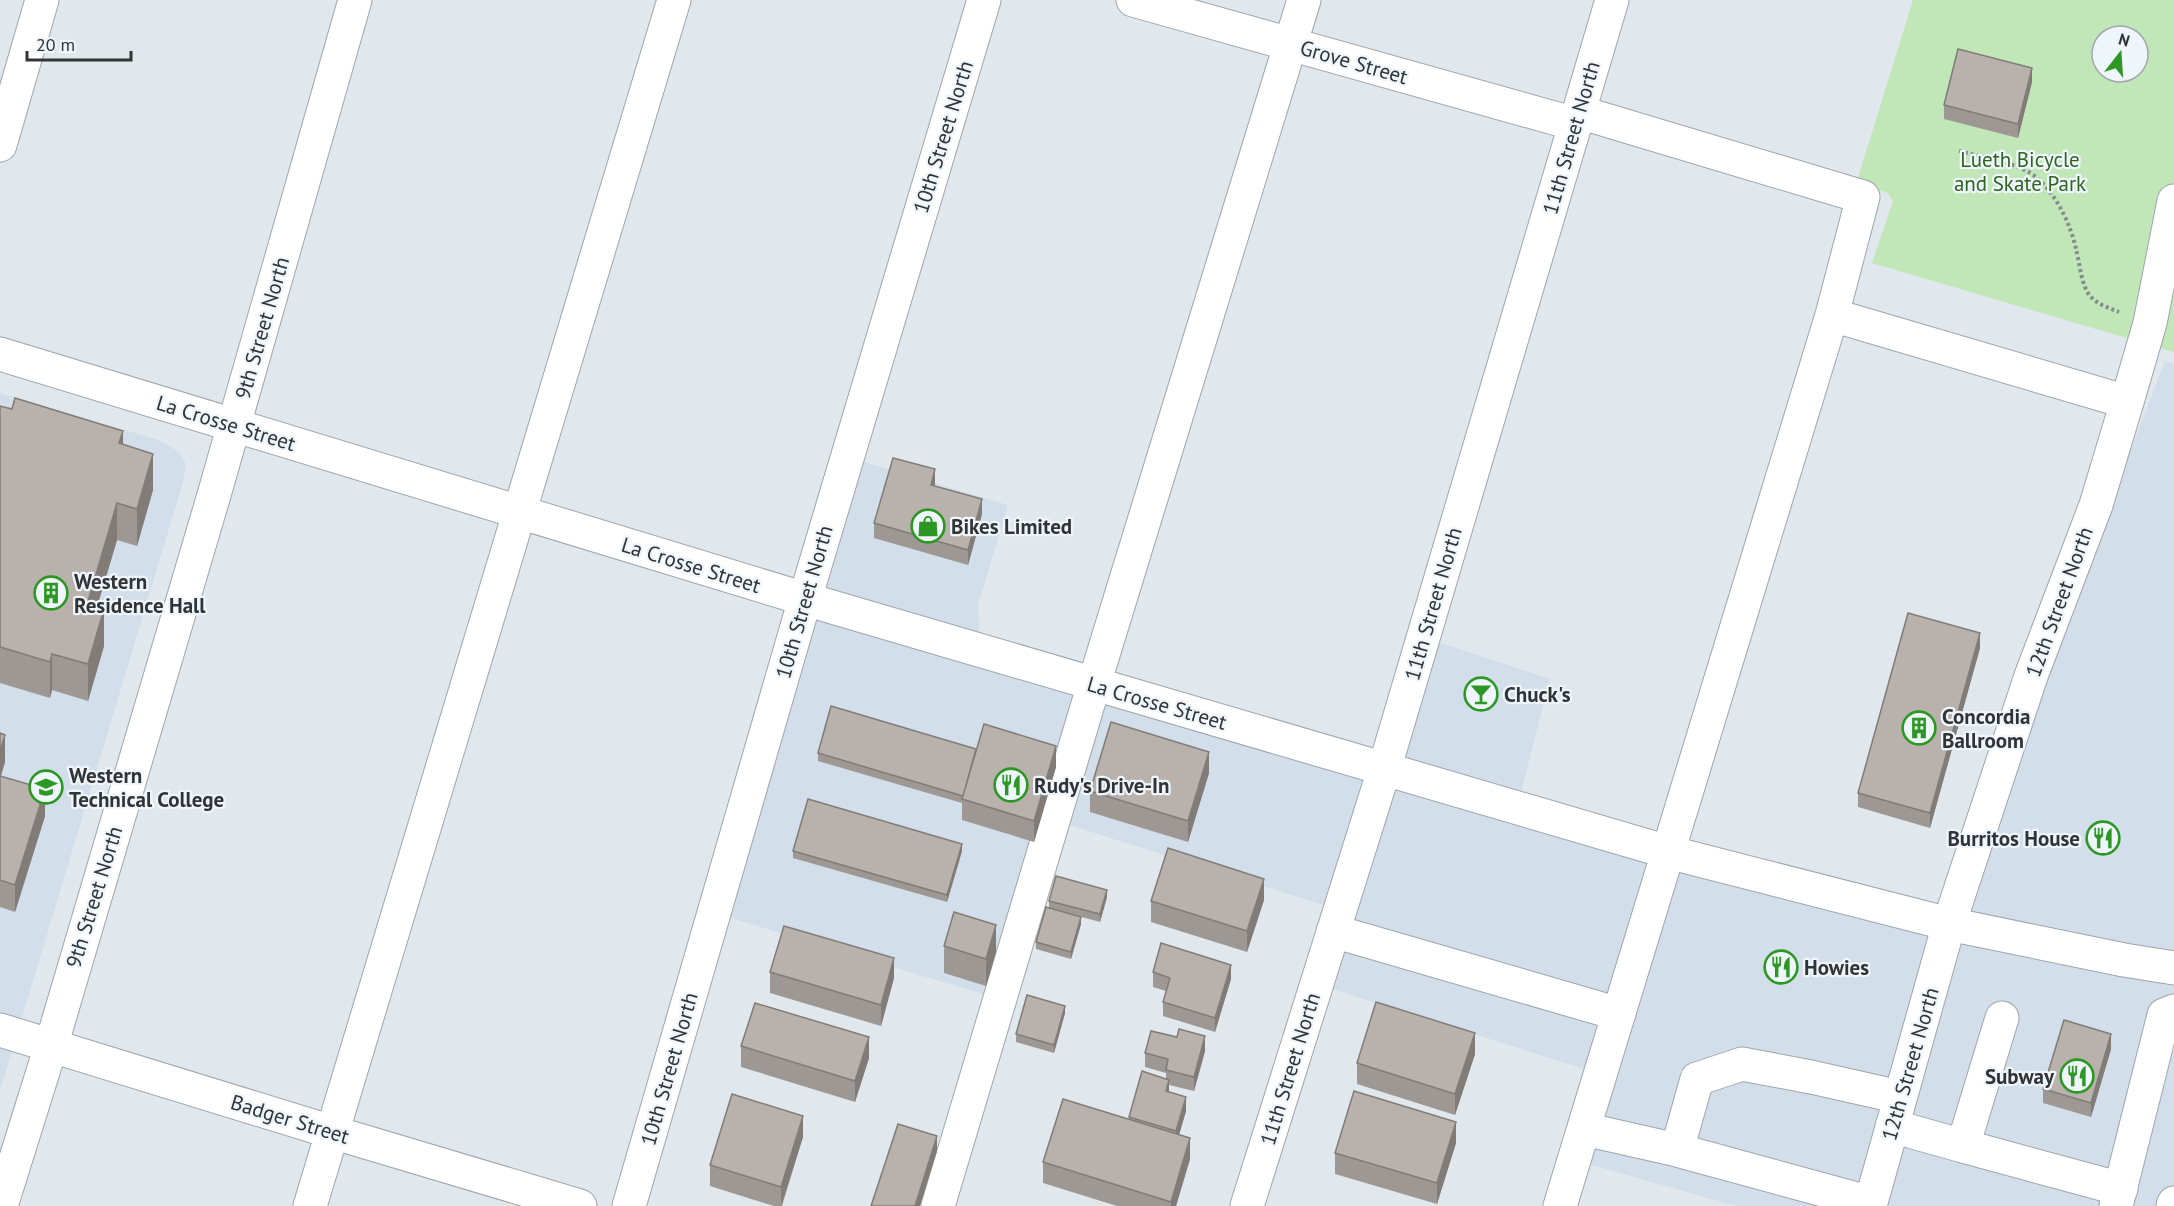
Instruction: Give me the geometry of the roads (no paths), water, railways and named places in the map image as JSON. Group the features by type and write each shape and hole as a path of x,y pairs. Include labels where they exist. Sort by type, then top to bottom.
{"street":[{"path":"0,145 42,0"},
{"name":"9th Street North","path":"1,1206 51,1046 235,426 355,0"},
{"path":"310,1206 674,0"},
{"name":"10th Street North","path":"629,1206 805,599 984,0"},
{"name":"Grove Street","path":"1132,0 1291,45 1577,118 1863,197 1832,315"},
{"path":"938,1206 1094,684 1304,0"},
{"name":"11th Street North","path":"1246,1206 1384,770 1612,0"},
{"name":"12th Street North","path":"1871,1204 1949,924 2031,676 2096,505 2150,323 2174,201"},
{"path":"1560,1206 1832,315 2127,402"},
{"name":"La Crosse Street","path":"0,354 805,599 1668,852 1949,924 2174,968"},
{"path":"1333,931 1619,1014"},
{"path":"1677,1150 1698,1079 1742,1064 1811,1077 1896,1112 1963,1146 2118,1198 2164,1015 2174,1011"},
{"path":"1963,1146 2002,1018"},
{"name":"Badger Street","path":"0,1030 580,1206"},
{"path":"1584,1129 1677,1150 1871,1204"}],"place":[{"name":"Bikes Limited","path":"928,526"},
{"name":"Western Residence Hall","path":"51,593"},
{"name":"Chuck's","path":"1481,694"},
{"name":"Concordia Ballroom","path":"1919,728"},
{"name":"Rudy's Drive-In","path":"1011,785"},
{"name":"Western Technical College","path":"46,787"},
{"name":"Burritos House","path":"2103,838"},
{"name":"Howies","path":"1781,967"},
{"name":"Subway","path":"2077,1076"}],"park label":[{"name":"Lueth Bicycle and Skate Park","path":"2020,171"}]}
